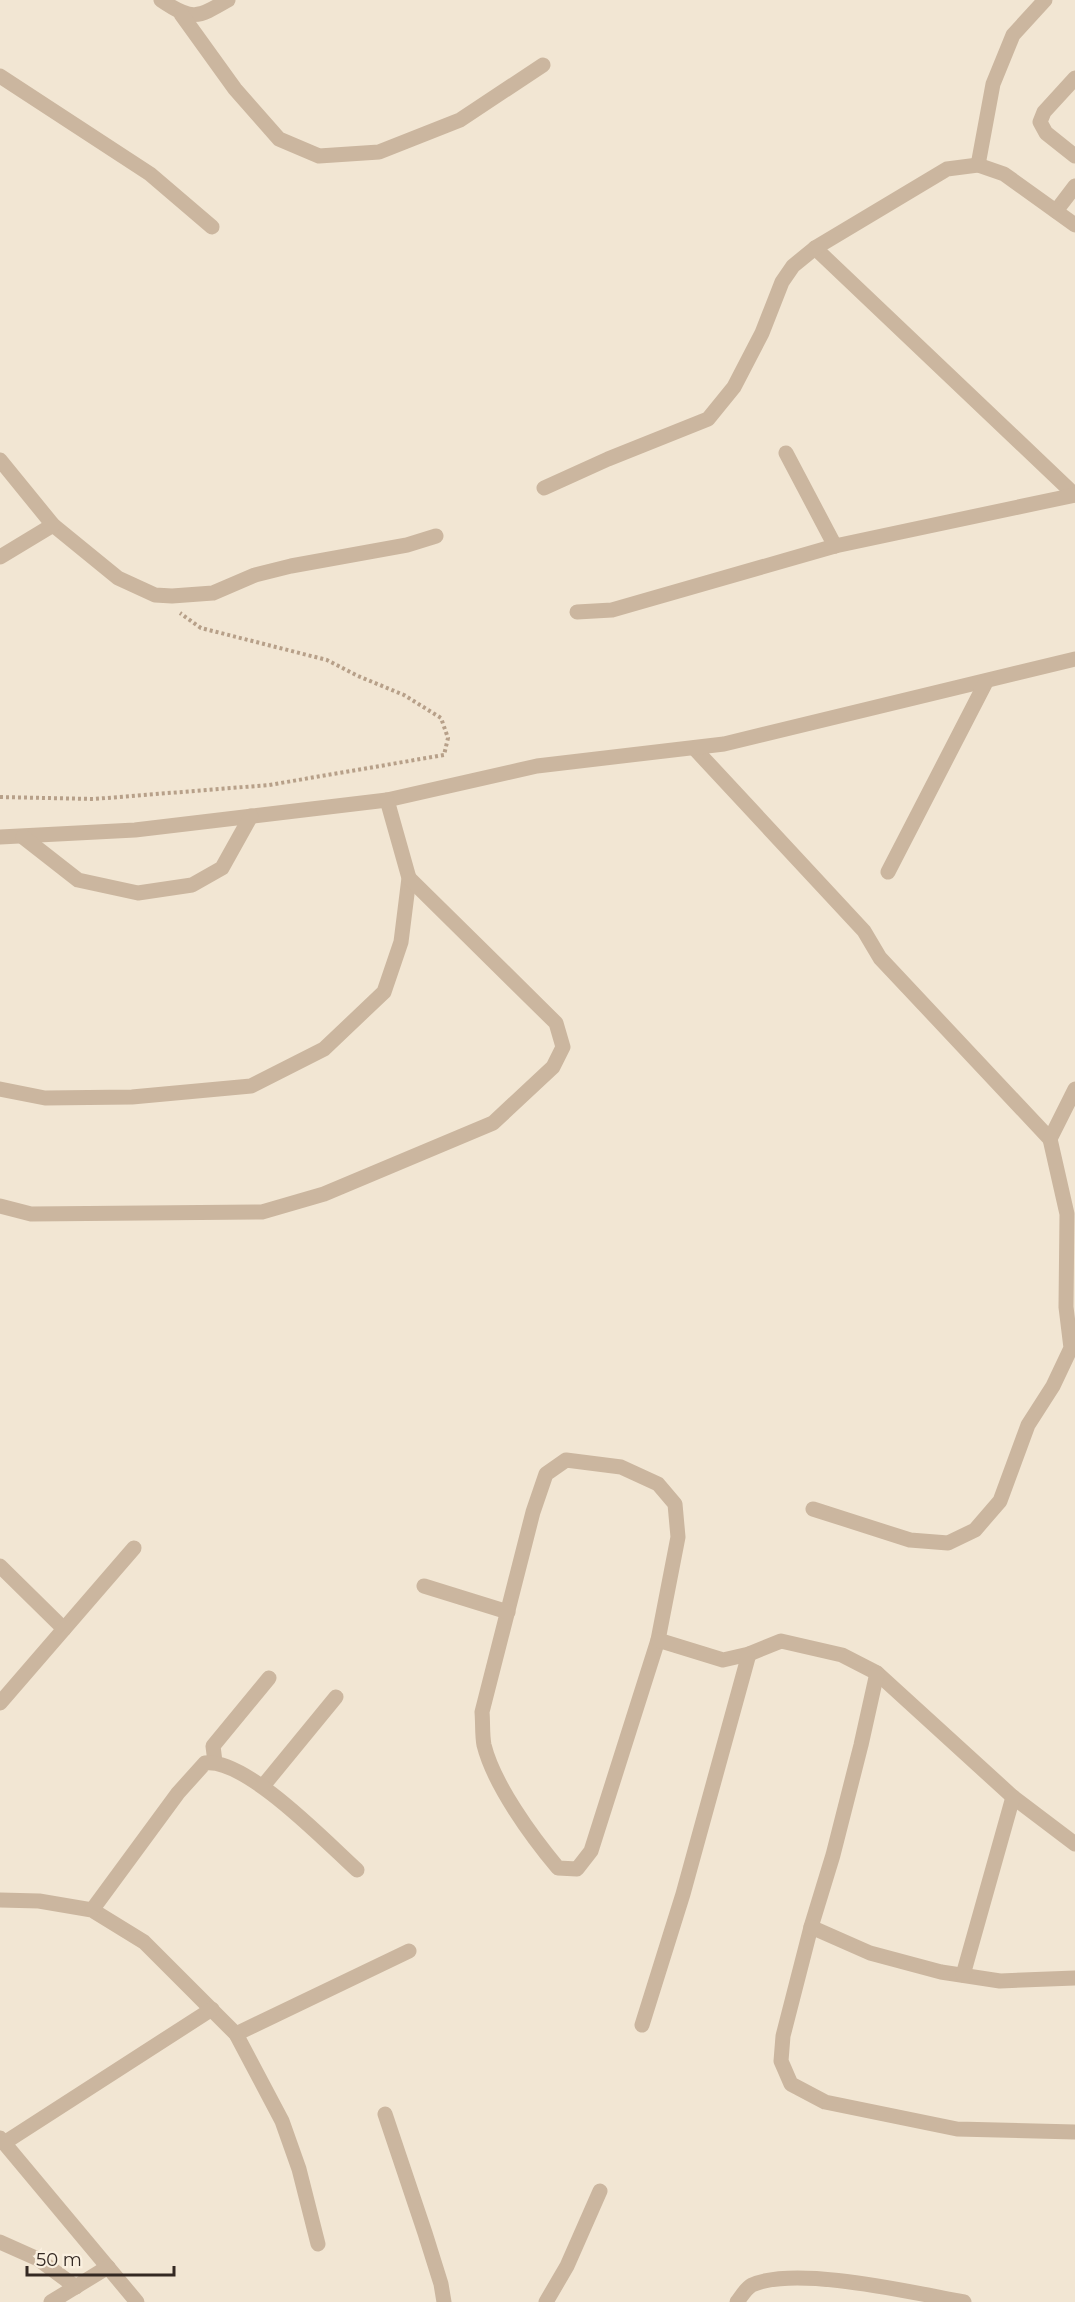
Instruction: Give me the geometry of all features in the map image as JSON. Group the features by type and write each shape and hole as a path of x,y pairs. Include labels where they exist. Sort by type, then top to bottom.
{"street":[{"path":"161,0 181,14 235,89 279,139 320,156 379,152 460,120 543,65"},
{"path":"181,14 203,14 228,0"},
{"path":"978,165 993,84 1013,35 1045,0"},
{"path":"0,76 150,174 212,227"},
{"path":"1075,78 1044,112 1040,122 1046,133 1075,156"},
{"path":"544,488 608,459 708,419 734,387 762,333 782,282 793,266 815,248 947,169 978,165 1004,174 1075,225"},
{"path":"1056,212 1075,186"},
{"path":"815,248 1075,495"},
{"path":"786,453 834,546"},
{"path":"0,460 53,525 118,578 155,595 213,593 255,575 291,566 406,545 436,536"},
{"path":"577,612 612,610 834,546 1075,495"},
{"path":"0,557 53,525"},
{"path":"0,837 135,830 387,800 537,766 724,744 986,682 1072,665"},
{"path":"888,872 986,682"},
{"path":"694,748 864,931 880,958 1050,1139 1067,1214 1066,1307 1071,1348 1053,1386 1028,1425 1000,1501 975,1530 948,1543 910,1540 813,1509"},
{"path":"0,1089 56,1098 132,1097 251,1086 324,1049 384,992 401,942 410,878 387,800"},
{"path":"23,837 78,880 138,893 192,885 222,868 251,816"},
{"path":"0,1206 31,1214 262,1212 324,1194 493,1123 553,1067 563,1047 556,1023 410,878"},
{"path":"1050,1139 1075,1089"},
{"path":"566,1460 621,1467 658,1484 675,1504 678,1537 658,1640 591,1851 577,1869 558,1868 542,1849 502,1788 484,1744 482,1712 533,1512 546,1474 566,1460"},
{"path":"0,1703 134,1548"},
{"path":"0,1566 64,1629"},
{"path":"424,1586 507,1612"},
{"path":"658,1640 723,1660 749,1654 781,1641 842,1655 877,1673 1013,1797 1075,1844"},
{"path":"642,2025 683,1894 749,1654"},
{"path":"877,1673 833,1855 811,1927 783,2036 781,2061 791,2084 825,2103 957,2129 1075,2132"},
{"path":"215,1762 213,1746 269,1678"},
{"path":"263,1786 336,1697"},
{"path":"92,1910 178,1793 205,1763 215,1762 232,1767 263,1786 357,1870"},
{"path":"963,1975 1013,1797"},
{"path":"0,1900 39,1901 92,1910 144,1942 236,2034 282,2121 299,2169 318,2244"},
{"path":"811,1927 870,1953 940,1972 1000,1981 1075,1978"},
{"path":"236,2034 409,1951"},
{"path":"137,2302 2,2140 212,2009"},
{"path":"385,2115 435,2264 444,2302"},
{"path":"546,2302 567,2266 600,2191"},
{"path":"0,2241 38,2259 76,2287"},
{"path":"51,2302 108,2267"},
{"path":"737,2302 751,2286 799,2277 964,2302"}],"path":[{"path":"0,797 94,800 269,785 444,754 448,738 441,718 404,694 358,676 327,660 201,628 155,595"}]}
